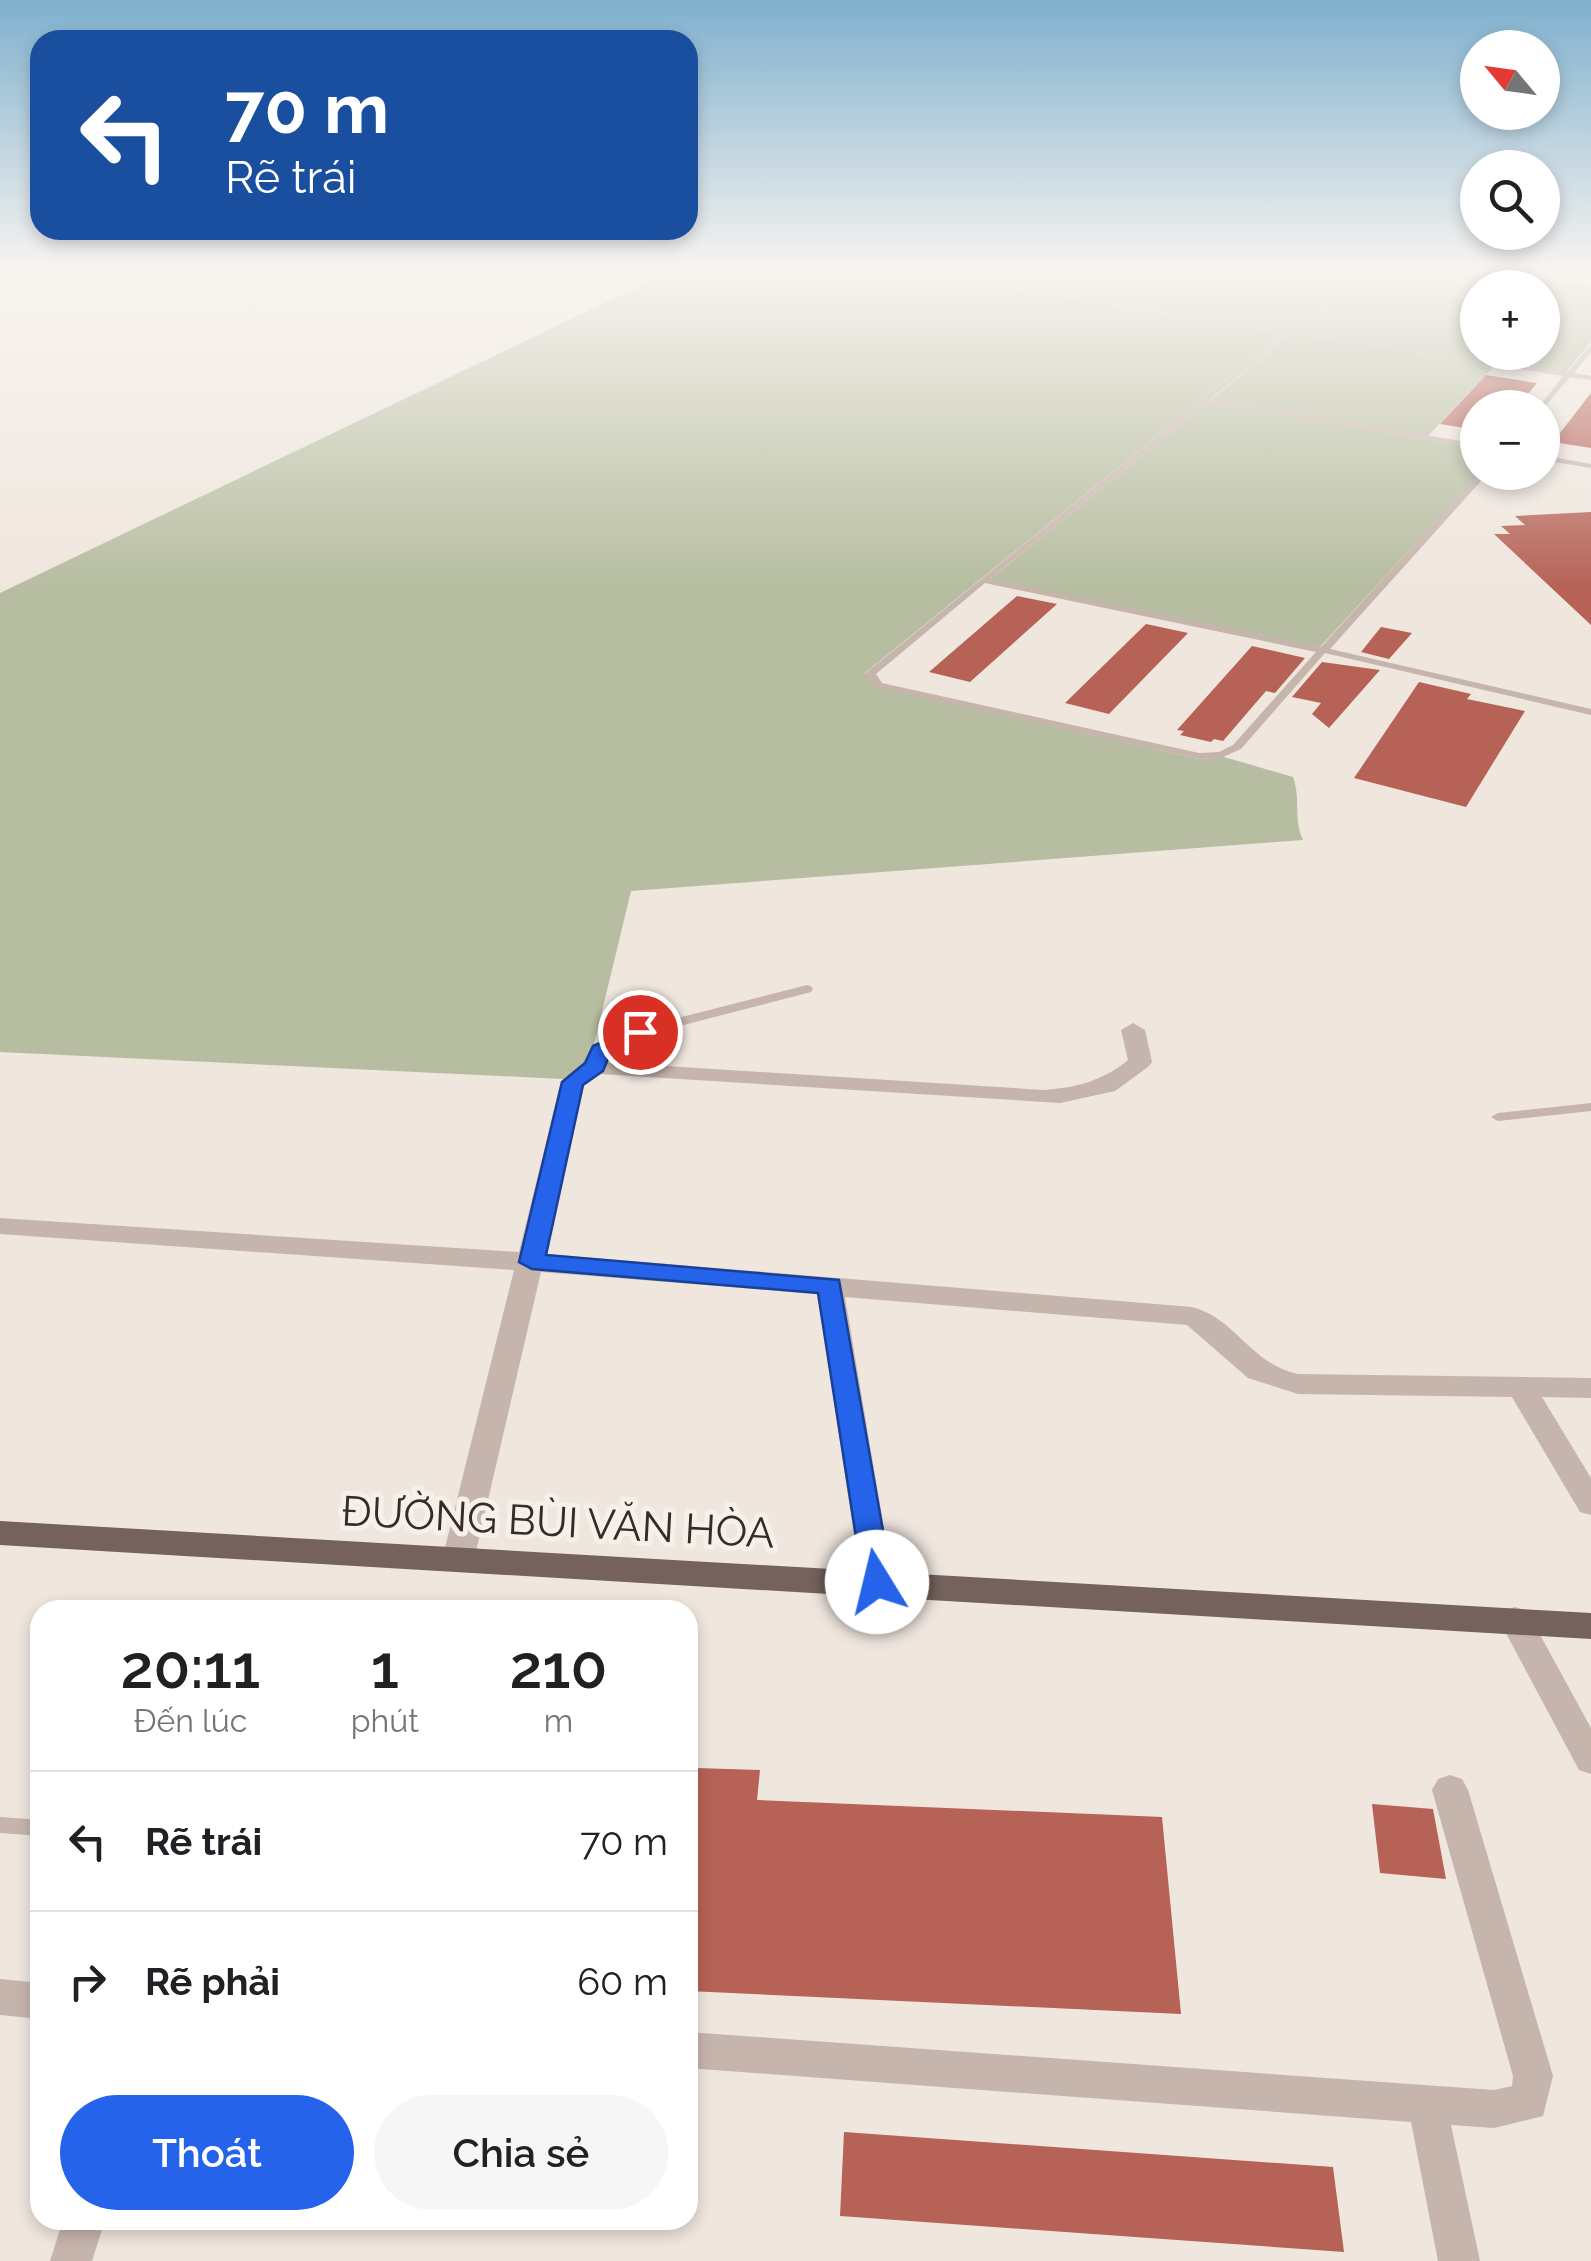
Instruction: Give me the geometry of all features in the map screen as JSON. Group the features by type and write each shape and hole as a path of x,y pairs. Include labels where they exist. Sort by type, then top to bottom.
{"main road":[{"name":"ĐƯỜNG BÙI VĂN HÒA","path":"0,1533 1591,1626"}],"street":[{"path":"458,1560 573,1082 595,1066 1044,1098 1084,1094 1114,1085 1140,1062 1133,1030"},
{"path":"0,1226 532,1262 1192,1316 1213,1326 1269,1378 1298,1384 1591,1388"},
{"path":"830,1286 877,1582"},
{"path":"1521,1387 1591,1504"},
{"path":"1515,1620 1591,1760"},
{"path":"698,2051 1427,2104 1494,2108 1528,2102 1533,2076 1450,1790"},
{"path":"0,1997 30,2000"},
{"path":"1427,2104 1459,2261"},
{"path":"70,2261 81,2230"}],"lane":[{"path":"1234,377 870,674 872,680 879,685 1180,752 1221,755 1236,747 1469,490"},
{"path":"1205,400 1460,443"},
{"path":"1560,460 1591,466"},
{"path":"983,580 1324,650 1591,712"},
{"path":"595,1066 601,1051 640,1032 807,990"},
{"path":"1498,1117 1591,1107"},
{"path":"0,1825 30,1827"}],"green space":[{"path":"451,377 1230,377 865,673 875,686 1199,759 1224,757 1293,777 1303,840 631,891 590,1061 563,1079 0,1052 0,593"},
{"path":"1239,377 1484,377 1471,390 1460,390 1460,402 1428,436 1211,400"},
{"path":"1208,402 1460,445 1460,490 1464,490 1320,647 989,580"}],"building":[{"path":"1485,377 1537,383 1531,390 1472,390"},
{"path":"1591,393 1591,448 1560,443 1560,433"},
{"path":"1460,403 1460,427 1440,424"},
{"path":"1591,512 1591,625 1494,534 1510,534 1501,526 1525,525 1515,516"},
{"path":"1017,596 1057,604 970,682 929,672"},
{"path":"1146,624 1188,633 1109,714 1065,703"},
{"path":"1381,627 1412,633 1389,659 1361,652"},
{"path":"1252,646 1305,658 1275,693 1266,691 1223,741 1180,735 1184,731 1177,730"},
{"path":"1322,662 1380,670 1329,728 1312,714 1321,703 1292,697"},
{"path":"1419,682 1471,694 1467,699 1525,711 1466,807 1354,778"},
{"path":"698,1768 760,1770 757,1800 1162,1817 1181,2014 698,1991"},
{"path":"1372,1804 1433,1809 1446,1879 1380,1873"},
{"path":"844,2132 1333,2167 1344,2252 840,2216"}],"route":[{"path":"640,1032 601,1051 595,1066 573,1082 532,1262 830,1286 877,1582"}]}
